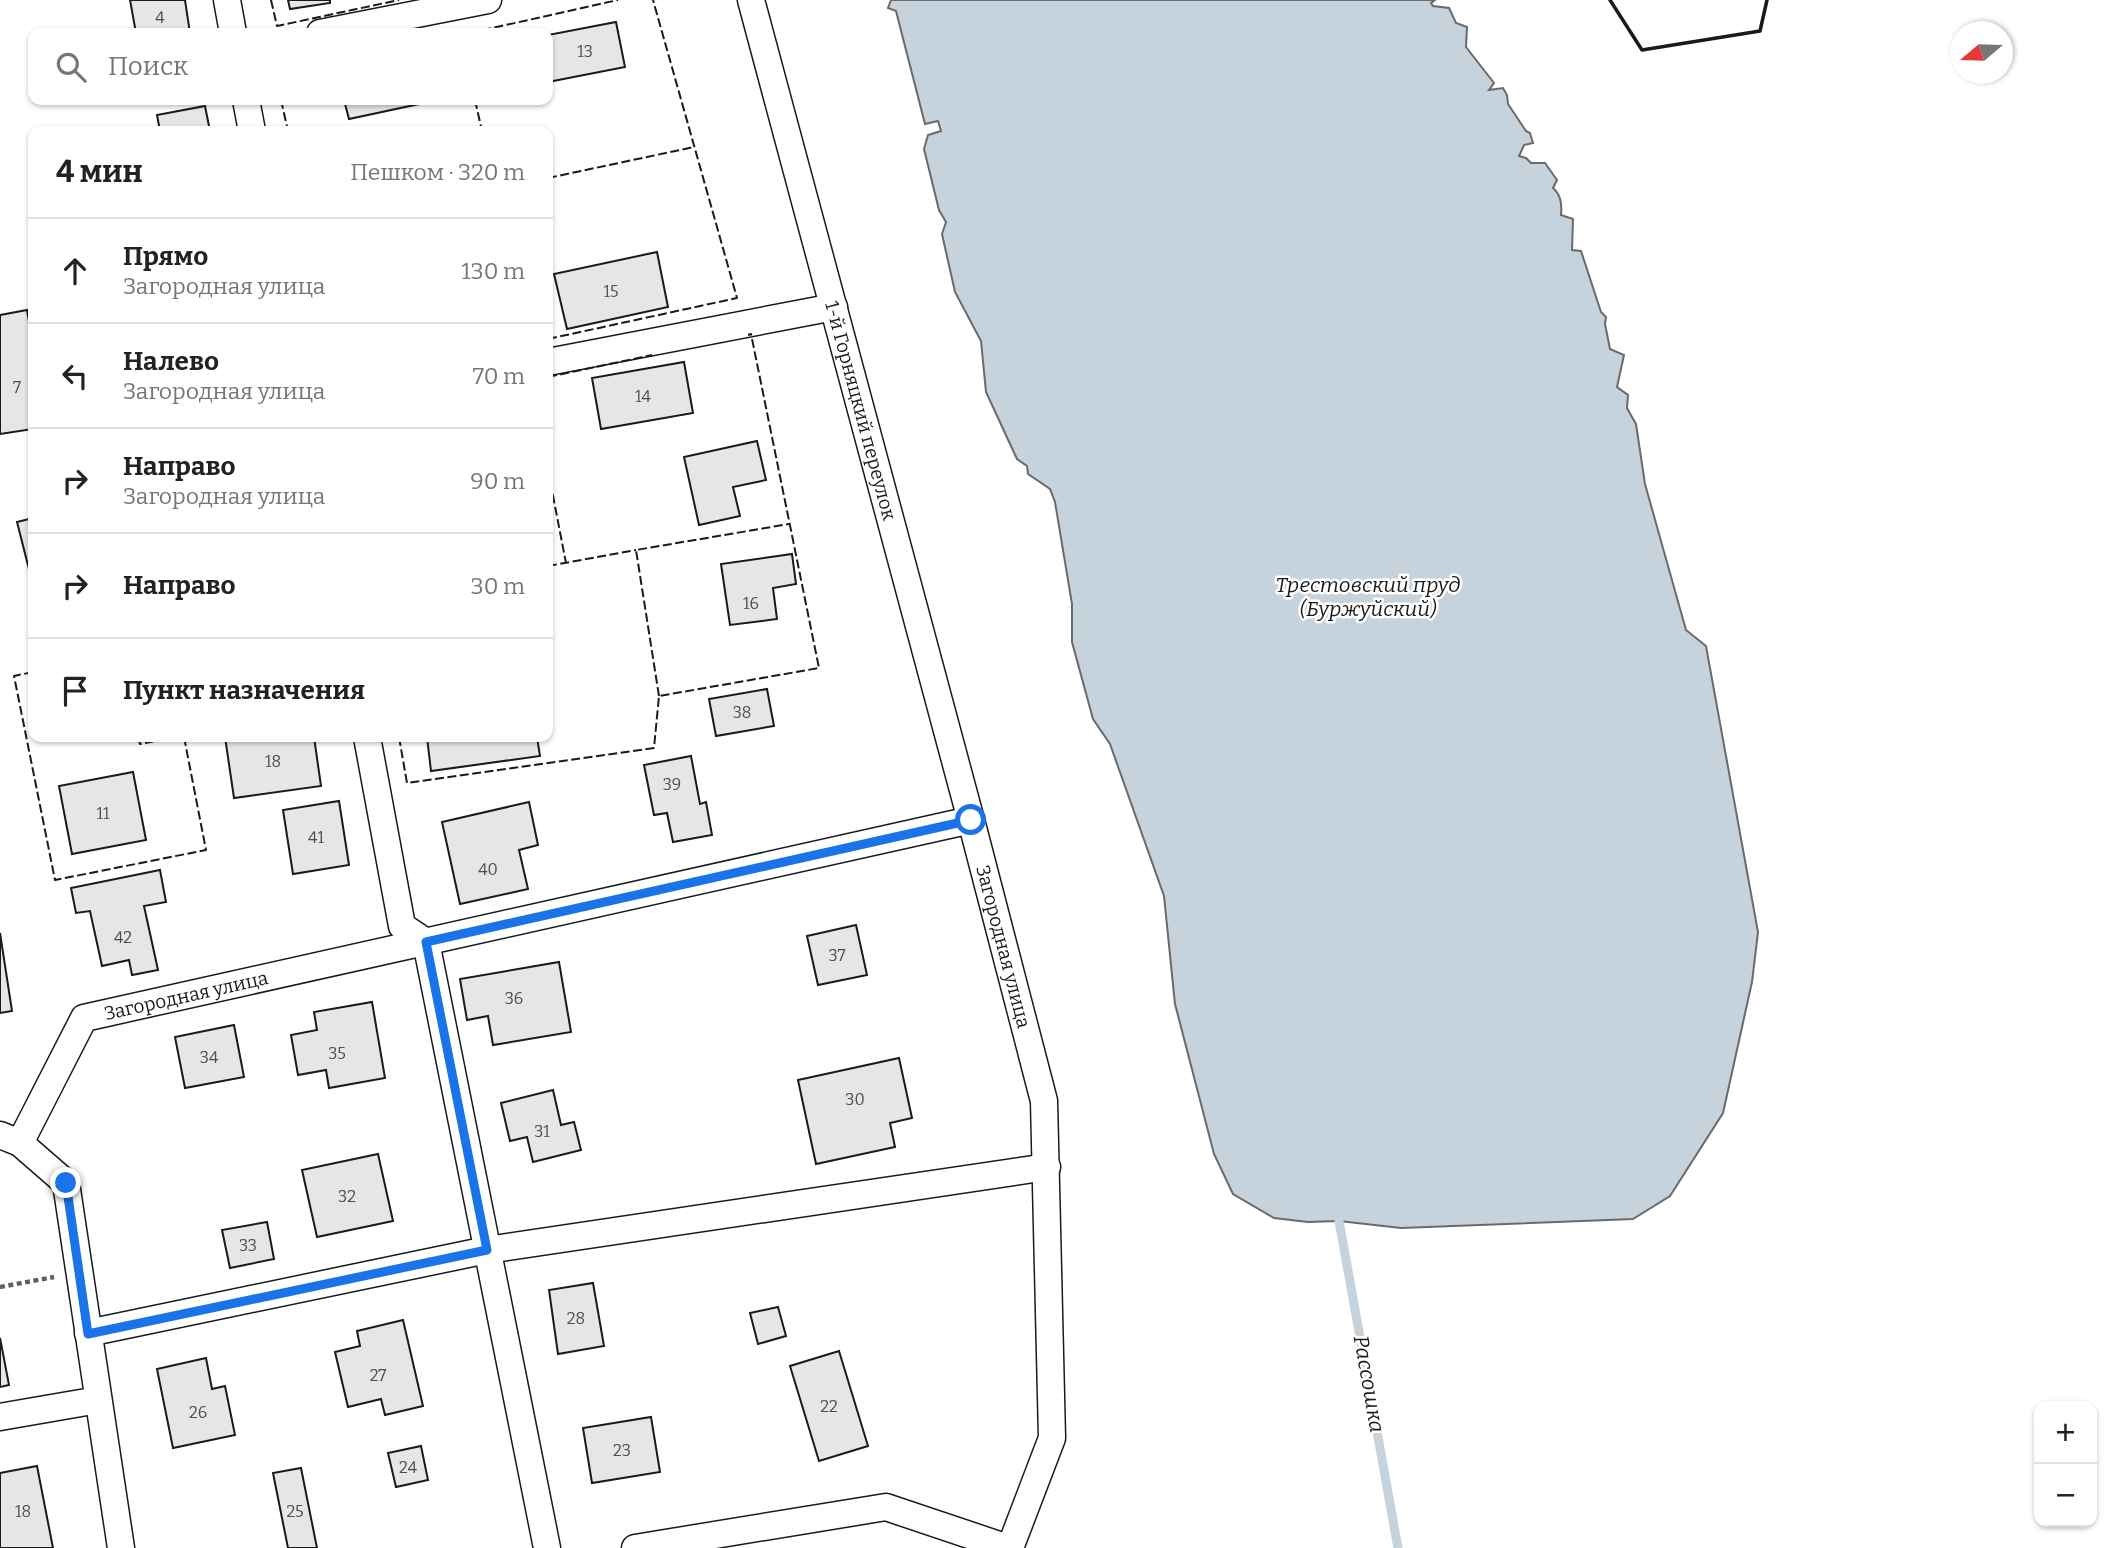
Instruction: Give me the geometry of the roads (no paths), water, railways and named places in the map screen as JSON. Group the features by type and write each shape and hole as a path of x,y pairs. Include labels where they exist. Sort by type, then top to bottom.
{"street":[{"path":"227,0 232,28"},
{"path":"345,28 488,0"},
{"name":"1-й Горняцкий переулок","path":"751,0 971,820"},
{"path":"247,105 251,126"},
{"path":"553,361 834,306"},
{"path":"368,742 402,926 426,942 547,1548"},
{"name":"Загородная улица","path":"10,1139 84,1018 971,820 1044,1101 1052,1438 1009,1548 886,1507 635,1548"},
{"path":"10,1139 66,1183 121,1548"},
{"path":"88,1334 487,1250 1046,1167"},
{"path":"0,1417 98,1400"}],"water":[{"name":"Трестовский пруд (Буржуйский)","path":"891,0 1435,0 1431,3 1433,6 1449,8 1456,23 1467,27 1466,47 1494,83 1489,90 1503,88 1508,104 1530,133 1533,143 1524,145 1519,156 1531,163 1545,163 1557,180 1553,188 1560,200 1561,215 1573,219 1572,250 1581,251 1601,312 1606,317 1610,349 1624,355 1617,387 1628,395 1627,408 1636,424 1645,484 1686,630 1706,646 1758,932 1752,982 1723,1113 1670,1196 1633,1219 1401,1228 1339,1221 1308,1222 1274,1218 1233,1194 1214,1154 1175,1004 1164,896 1110,744 1093,719 1072,642 1072,604 1055,502 1050,489 1028,474 1027,466 1017,459 986,392 981,341 955,292 942,234 946,222 939,210 924,149 928,135 941,131 938,121 925,124 896,11 888,8"}],"waterway":[{"name":"Рассошка","path":"1339,1221 1398,1548"}]}
